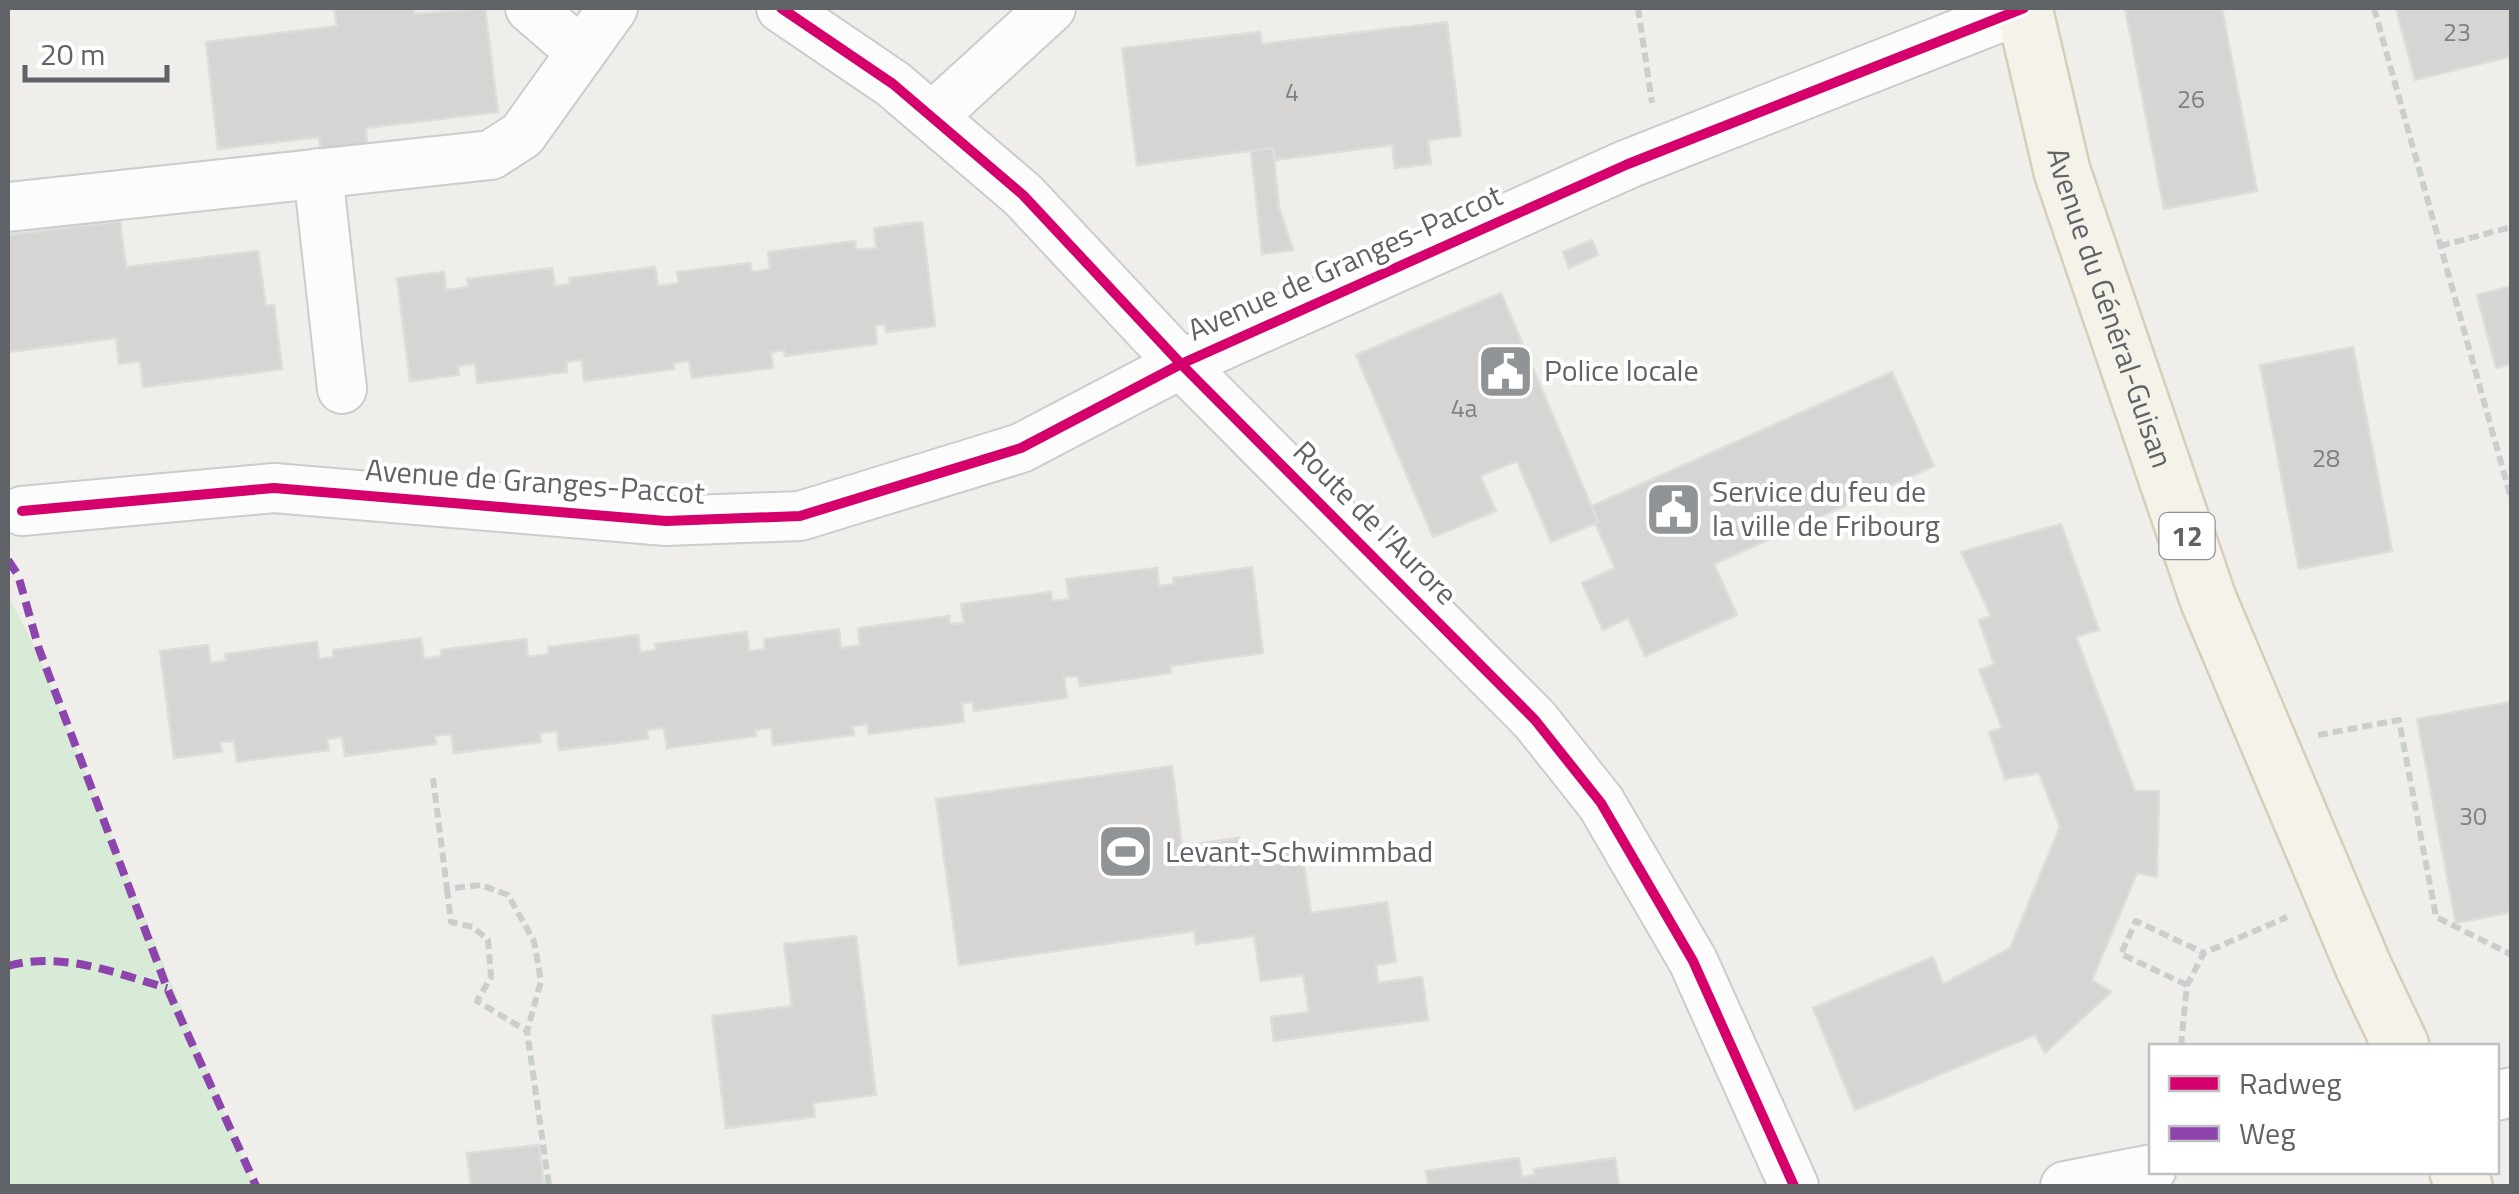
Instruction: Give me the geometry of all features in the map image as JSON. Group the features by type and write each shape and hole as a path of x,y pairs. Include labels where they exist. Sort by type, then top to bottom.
{"main road":[{"name":"Avenue du Général-Guisan","path":"2024,8 2062,171 2208,600 2400,1044"}],"street":[{"path":"530,8 580,52"},
{"path":"8,207 491,155 522,135 613,8"},
{"name":"Route de l'Aurore","path":"781,8 893,84 1023,195 1181,364 1535,720 1600,803 1693,960 1794,1186"},
{"path":"933,116 1051,8"},
{"name":"Avenue de Granges-Paccot","path":"22,511 274,488 666,521 800,516 1021,448 1181,364 1628,164 2024,8"},
{"path":"318,173 342,390"},
{"path":"2066,1186 2149,1169"}],"path":[{"path":"1638,8 1650,92"},
{"path":"2374,8 2512,502"},
{"path":"2440,246 2512,227"},
{"path":"2318,735 2400,720 2436,917 2512,954"},
{"path":"433,778 451,922 474,927 488,940 490,976 477,1000 526,1032"},
{"path":"448,890 481,885 508,895 534,941 541,981 526,1032 549,1186"},
{"path":"2181,1044 2187,984 2204,953 2296,913"},
{"path":"2187,984 2121,954 2136,921 2204,953"}],"green space":[{"path":"8,595 37,652 254,1186 8,1186"}],"building":[{"path":"334,8 413,8 414,14 485,8 498,112 366,128 367,148 321,153 319,137 218,149 206,42 337,26"},
{"path":"2125,8 2222,8 2257,191 2164,209"},
{"path":"2396,8 2512,8 2512,56 2415,80"},
{"path":"1447,22 1461,136 1428,140 1431,164 1395,168 1392,145 1275,160 1273,148 1137,165 1122,48 1260,32 1262,44"},
{"path":"1273,148 1279,208 1293,250 1262,254 1251,151"},
{"path":"120,221 126,267 258,251 266,306 274,305 282,369 143,387 140,361 119,364 116,338 8,352 8,235"},
{"path":"922,222 935,326 886,332 885,324 875,326 877,344 785,356 784,350 771,352 773,368 692,378 689,361 673,363 674,369 584,381 582,360 566,362 567,372 477,383 475,364 458,366 459,375 410,381 397,278 444,272 446,290 468,287 467,279 552,268 555,286 570,284 569,278 655,267 658,286 679,283 677,272 750,263 752,272 770,269 768,252 855,241 856,250 876,248 874,228"},
{"path":"1592,240 1598,255 1569,268 1563,252"},
{"path":"2512,286 2512,364 2496,368 2477,295"},
{"path":"1501,293 1598,522 1551,542 1517,461 1480,476 1496,511 1433,537 1356,355"},
{"path":"2353,347 2392,551 2299,569 2260,365"},
{"path":"1892,372 1934,466 1714,564 1737,615 1645,656 1628,618 1603,630 1582,583 1615,568 1595,523 1598,522 1592,506"},
{"path":"2061,524 2099,630 2076,637 2135,791 2159,791 2157,877 2137,873 2092,980 2111,992 2045,1053 2035,1035 1855,1110 1813,1008 1933,957 1943,984 2010,948 2060,827 2039,773 2005,779 1989,732 2002,728 1979,670 1994,664 1979,620 1991,616 1961,552"},
{"path":"1252,567 1263,653 1170,666 1171,673 1080,686 1078,676 1064,677 1067,698 974,711 973,702 962,703 964,722 869,734 867,724 853,726 854,735 773,745 771,728 755,730 756,736 667,748 664,728 647,730 648,739 559,750 557,731 540,733 541,742 454,753 451,734 435,736 436,744 345,756 342,737 327,739 329,750 237,762 234,741 220,742 222,752 174,758 160,651 208,645 211,663 226,661 225,654 317,642 319,659 333,657 333,650 421,638 424,659 442,656 441,650 526,639 528,657 549,654 548,647 638,635 640,652 656,650 655,644 747,632 749,651 765,649 764,639 839,629 841,648 860,645 858,628 949,616 950,624 964,623 961,604 1051,592 1052,601 1069,599 1066,579 1157,568 1159,586 1174,584 1173,578"},
{"path":"2510,702 2512,912 2456,923 2417,719"},
{"path":"1172,766 1182,846 1239,838 1241,853 1301,845 1311,913 1387,902 1396,962 1376,965 1378,983 1422,977 1428,1020 1274,1041 1271,1017 1309,1012 1303,975 1261,981 1254,936 1196,944 1194,931 959,965 936,799"},
{"path":"856,936 876,1095 813,1103 815,1117 726,1128 712,1016 792,1006 784,944"},
{"path":"539,1145 544,1186 471,1186 467,1153"},
{"path":"1519,1158 1522,1177 1535,1175 1534,1169 1615,1158 1619,1186 1428,1186 1426,1171"}],"marked path":[{"path":"8,560 18,575 39,649 167,988 256,1186"},
{"path":"8,966 68,962 167,988"}],"cycle path":[{"path":"781,8 893,84 1023,195 1181,364 1535,720 1601,803 1693,961 1794,1186"},
{"path":"22,511 274,488 666,521 800,516 1021,448 1181,364 1628,164 2024,8"}],"place":[{"name":"Police locale","path":"1505,371"},
{"name":"Service du feu de la ville de Fribourg","path":"1673,509"},
{"name":"Levant-Schwimmbad","path":"1126,852"}]}
